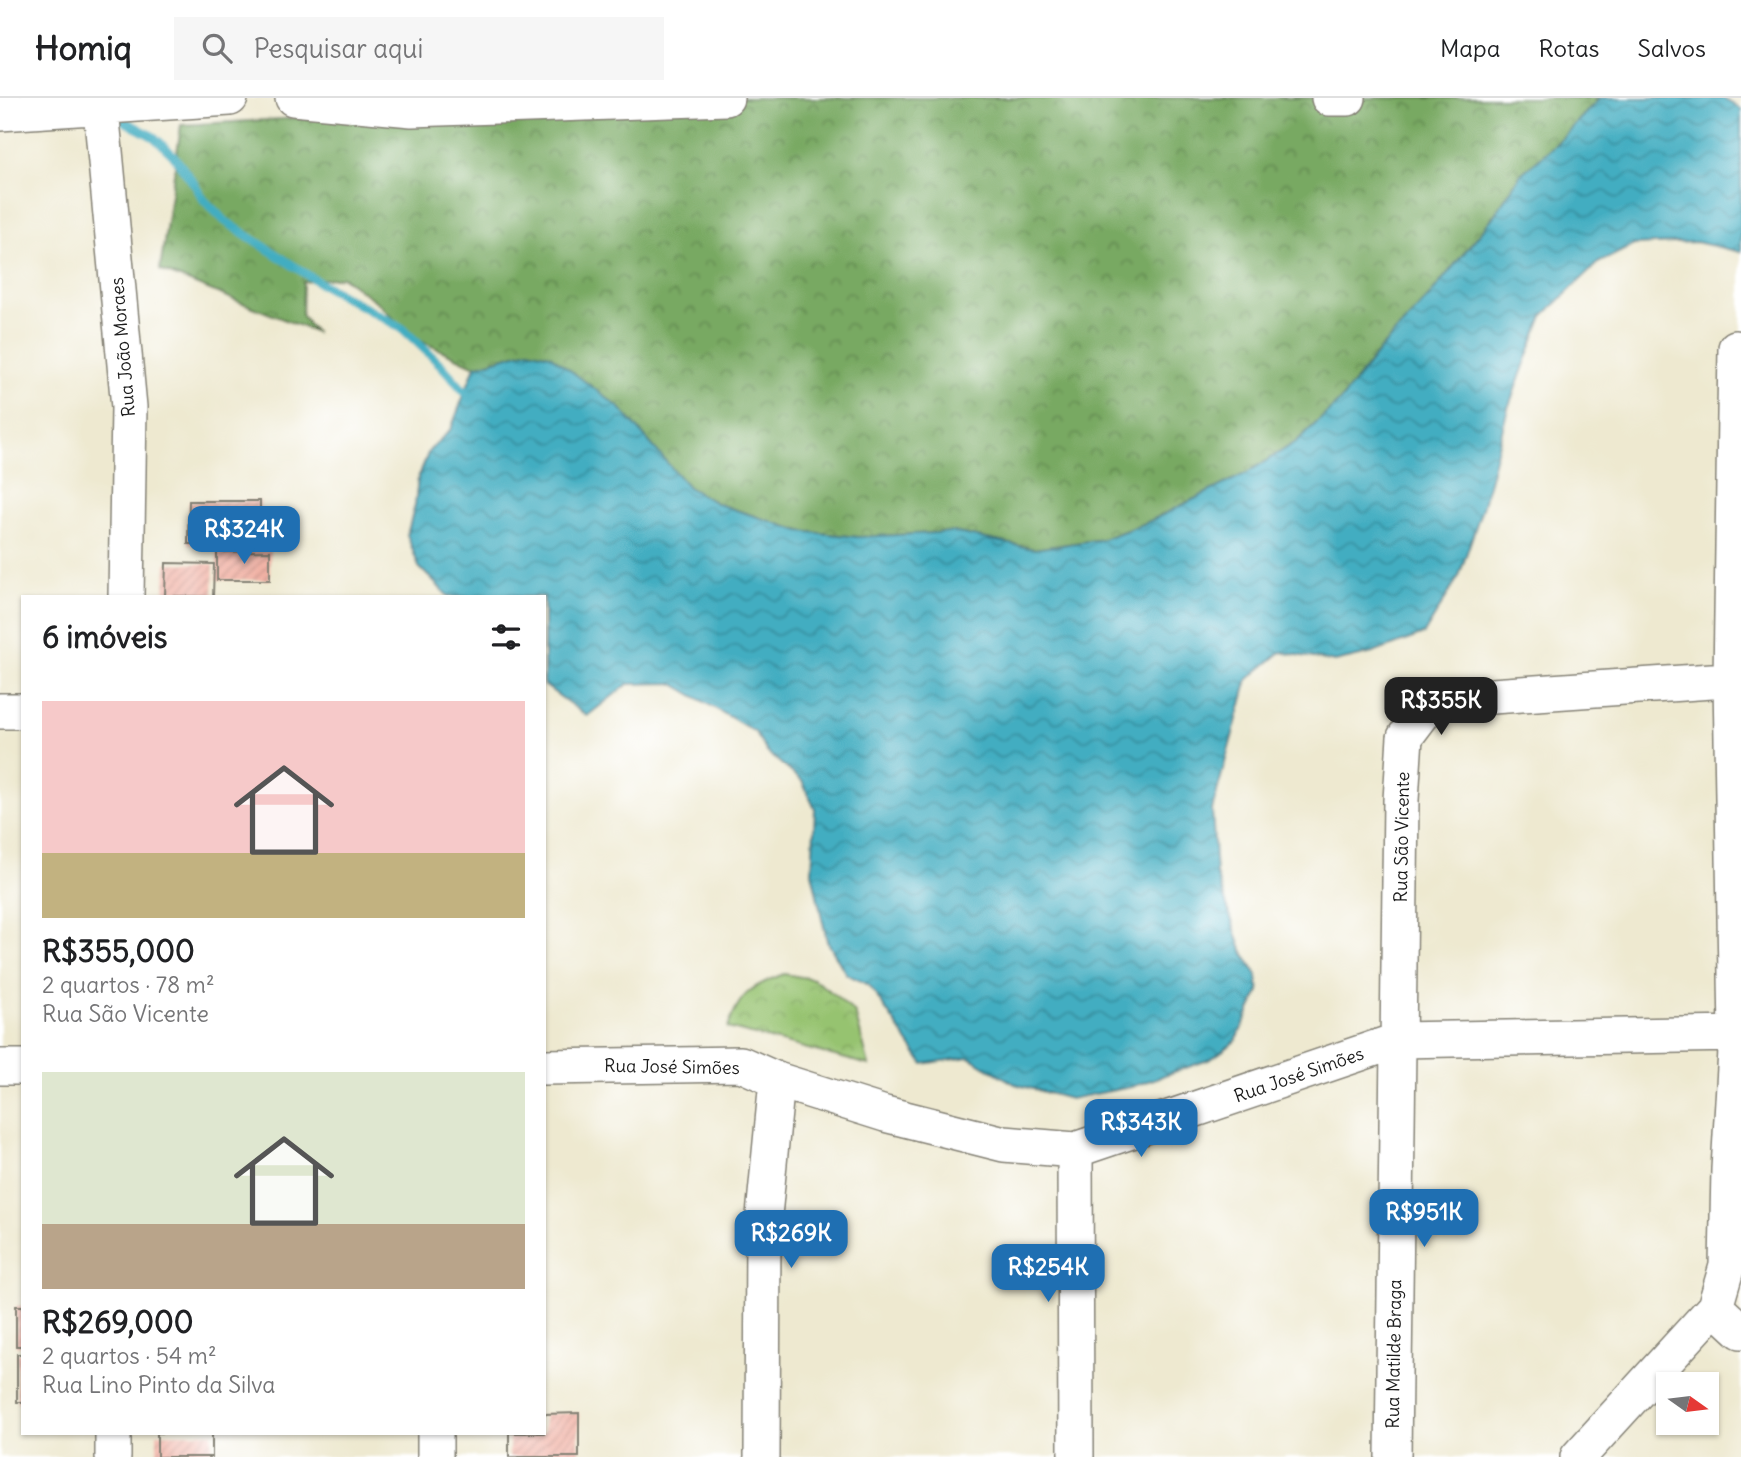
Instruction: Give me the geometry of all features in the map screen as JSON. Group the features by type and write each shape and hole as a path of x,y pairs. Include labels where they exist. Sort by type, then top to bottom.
{"street":[{"path":"0,113 100,102 230,98"},
{"path":"293,98 412,104 726,98"},
{"path":"1329,98 1348,98"},
{"name":"Rua João Moraes","path":"100,102 129,407 126,595"},
{"path":"1578,1457 1715,1307 1727,1266 1729,1169 1737,1034 1736,348"},
{"name":"Rua São Vicente","path":"1399,1040 1401,800 1405,737 1433,701 1736,680"},
{"path":"0,711 21,711"},
{"name":"Rua José Simões","path":"546,1067 741,1064 777,1080 885,1114 1004,1144 1075,1150 1399,1040 1737,1034"},
{"name":"Rua Matilde Braga","path":"1393,1457 1399,1040"},
{"path":"0,1067 21,1067"},
{"path":"762,1457 763,1226 777,1080"},
{"path":"1075,1150 1076,1457"},
{"path":"1715,1307 1741,1331"},
{"path":"113,1457 114,1435"},
{"path":"435,1435 435,1457"}],"green space":[{"path":"635,98 1600,98 1557,143 1521,174 1493,217 1428,298 1382,347 1341,400 1296,442 1247,473 1146,523 1103,539 1034,549 953,532 858,537 800,531 718,504 687,487 620,408 529,350 475,366 412,337 377,302 342,277 303,282 302,316 315,332 160,270 181,125"},
{"path":"784,974 813,979 855,1013 869,1065 728,1028 737,1006 748,992"}],"water":[{"path":"1600,98 1722,98 1741,109 1741,252 1696,242 1634,245 1598,263 1543,316 1508,408 1483,505 1459,576 1424,634 1373,653 1335,662 1281,652 1248,679 1212,810 1216,874 1242,950 1257,975 1259,991 1236,1041 1211,1059 1131,1087 1070,1099 1015,1084 969,1057 923,1064 869,985 846,974 827,941 812,872 815,809 802,781 767,752 755,732 672,683 628,684 587,716 546,686 546,595 447,595 419,567 407,535 415,505 418,478 429,451 451,429 475,366 529,350 550,355 620,408 688,487 718,504 800,531 858,537 953,532 1034,549 1103,539 1146,523 1247,473 1296,442 1341,400 1382,347 1428,298 1493,217 1521,174 1557,143"}],"building":[{"path":"189,501 260,501 260,544 188,544"},
{"path":"270,551 270,580 217,580 217,552"},
{"path":"166,563 214,564 213,595 165,595"},
{"path":"16,1306 21,1306 21,1346 16,1346"},
{"path":"17,1354 21,1354 21,1402 17,1402"},
{"path":"579,1413 579,1457 509,1457 509,1435 546,1435 546,1414"},
{"path":"157,1435 212,1435 212,1457 157,1457"}],"waterway":[{"path":"117,117 154,137 173,155 204,200 225,221 323,285 402,328 441,365 473,401"}]}
